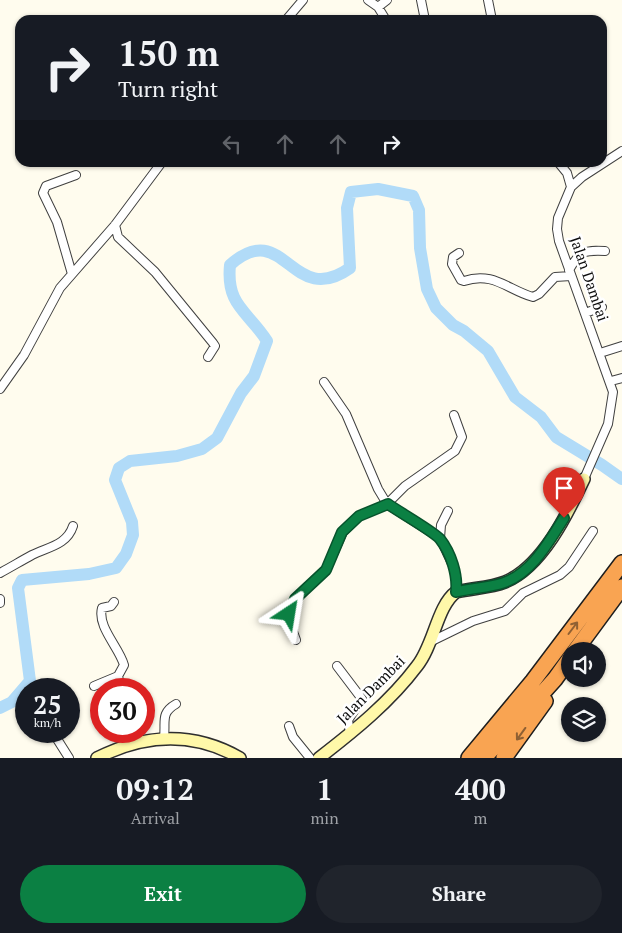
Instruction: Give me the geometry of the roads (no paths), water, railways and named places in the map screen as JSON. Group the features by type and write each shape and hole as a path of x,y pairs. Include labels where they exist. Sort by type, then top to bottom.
{"highway":[{"path":"484,758 622,563"},
{"path":"582,642 622,587"},
{"path":"504,758 547,698 554,679 561,670"},
{"path":"456,758 516,689 554,679"},
{"path":"469,758 537,683"}],"street":[{"path":"290,15 303,0"},
{"path":"368,0 378,7 383,15"},
{"path":"378,7 387,0"},
{"path":"420,0 424,15"},
{"path":"488,0 491,15"},
{"path":"607,161 622,151"},
{"path":"0,390 24,355 49,306 72,274 115,225 158,167"},
{"path":"562,167 570,178 571,187"},
{"path":"571,187 597,167"},
{"path":"72,274 57,222 44,194 46,186 76,176"},
{"name":"Jalan Dambai","path":"319,758 350,733 406,680 418,666 432,641 450,596 456,592 503,583 526,570 549,542 573,503 601,442 618,400 570,273 557,229 564,200 571,187"},
{"path":"115,225 118,237 155,272 213,342 215,346 208,357"},
{"path":"459,253 453,257 452,264 461,280 475,278 505,283 533,297 539,294 555,277 570,273 578,254 585,251 605,252"},
{"path":"585,313 602,307"},
{"path":"600,352 622,346"},
{"path":"611,381 622,378"},
{"path":"324,382 346,414 378,489 388,504 440,538"},
{"path":"296,640 289,614 295,599 326,570 342,532 359,516 388,504 405,486 455,451 462,437 454,415"},
{"path":"448,511 441,525 440,538 453,566 457,581 456,592"},
{"path":"0,573 37,552 55,546 71,532 73,526"},
{"path":"432,641 473,621 505,612 523,593 560,575 569,567 593,531"},
{"path":"0,598 0,603"},
{"path":"113,678 118,676 124,665 121,655 104,627 101,613 102,608 111,606 114,602"},
{"path":"336,666 362,699 348,720 350,733"},
{"path":"164,737 163,716 167,710 176,704"},
{"path":"289,726 293,737 310,758"},
{"path":"155,737 201,741 240,758"},
{"path":"60,743 69,758"},
{"path":"97,758 123,743"}],"waterway":[{"path":"0,708 12,702 30,681 18,588 22,580 89,574 116,568 126,554 133,535 132,522 115,480 119,468 130,461 177,456 202,449 217,438 241,393 254,376 267,341 235,299 231,290 230,265 249,253 264,251 277,255 301,273 314,278 330,278 350,268 347,208 351,192 378,189 413,196 419,210 420,248 427,289 436,308 453,325 464,331 488,351 515,397 541,417 556,437 622,479"}]}
